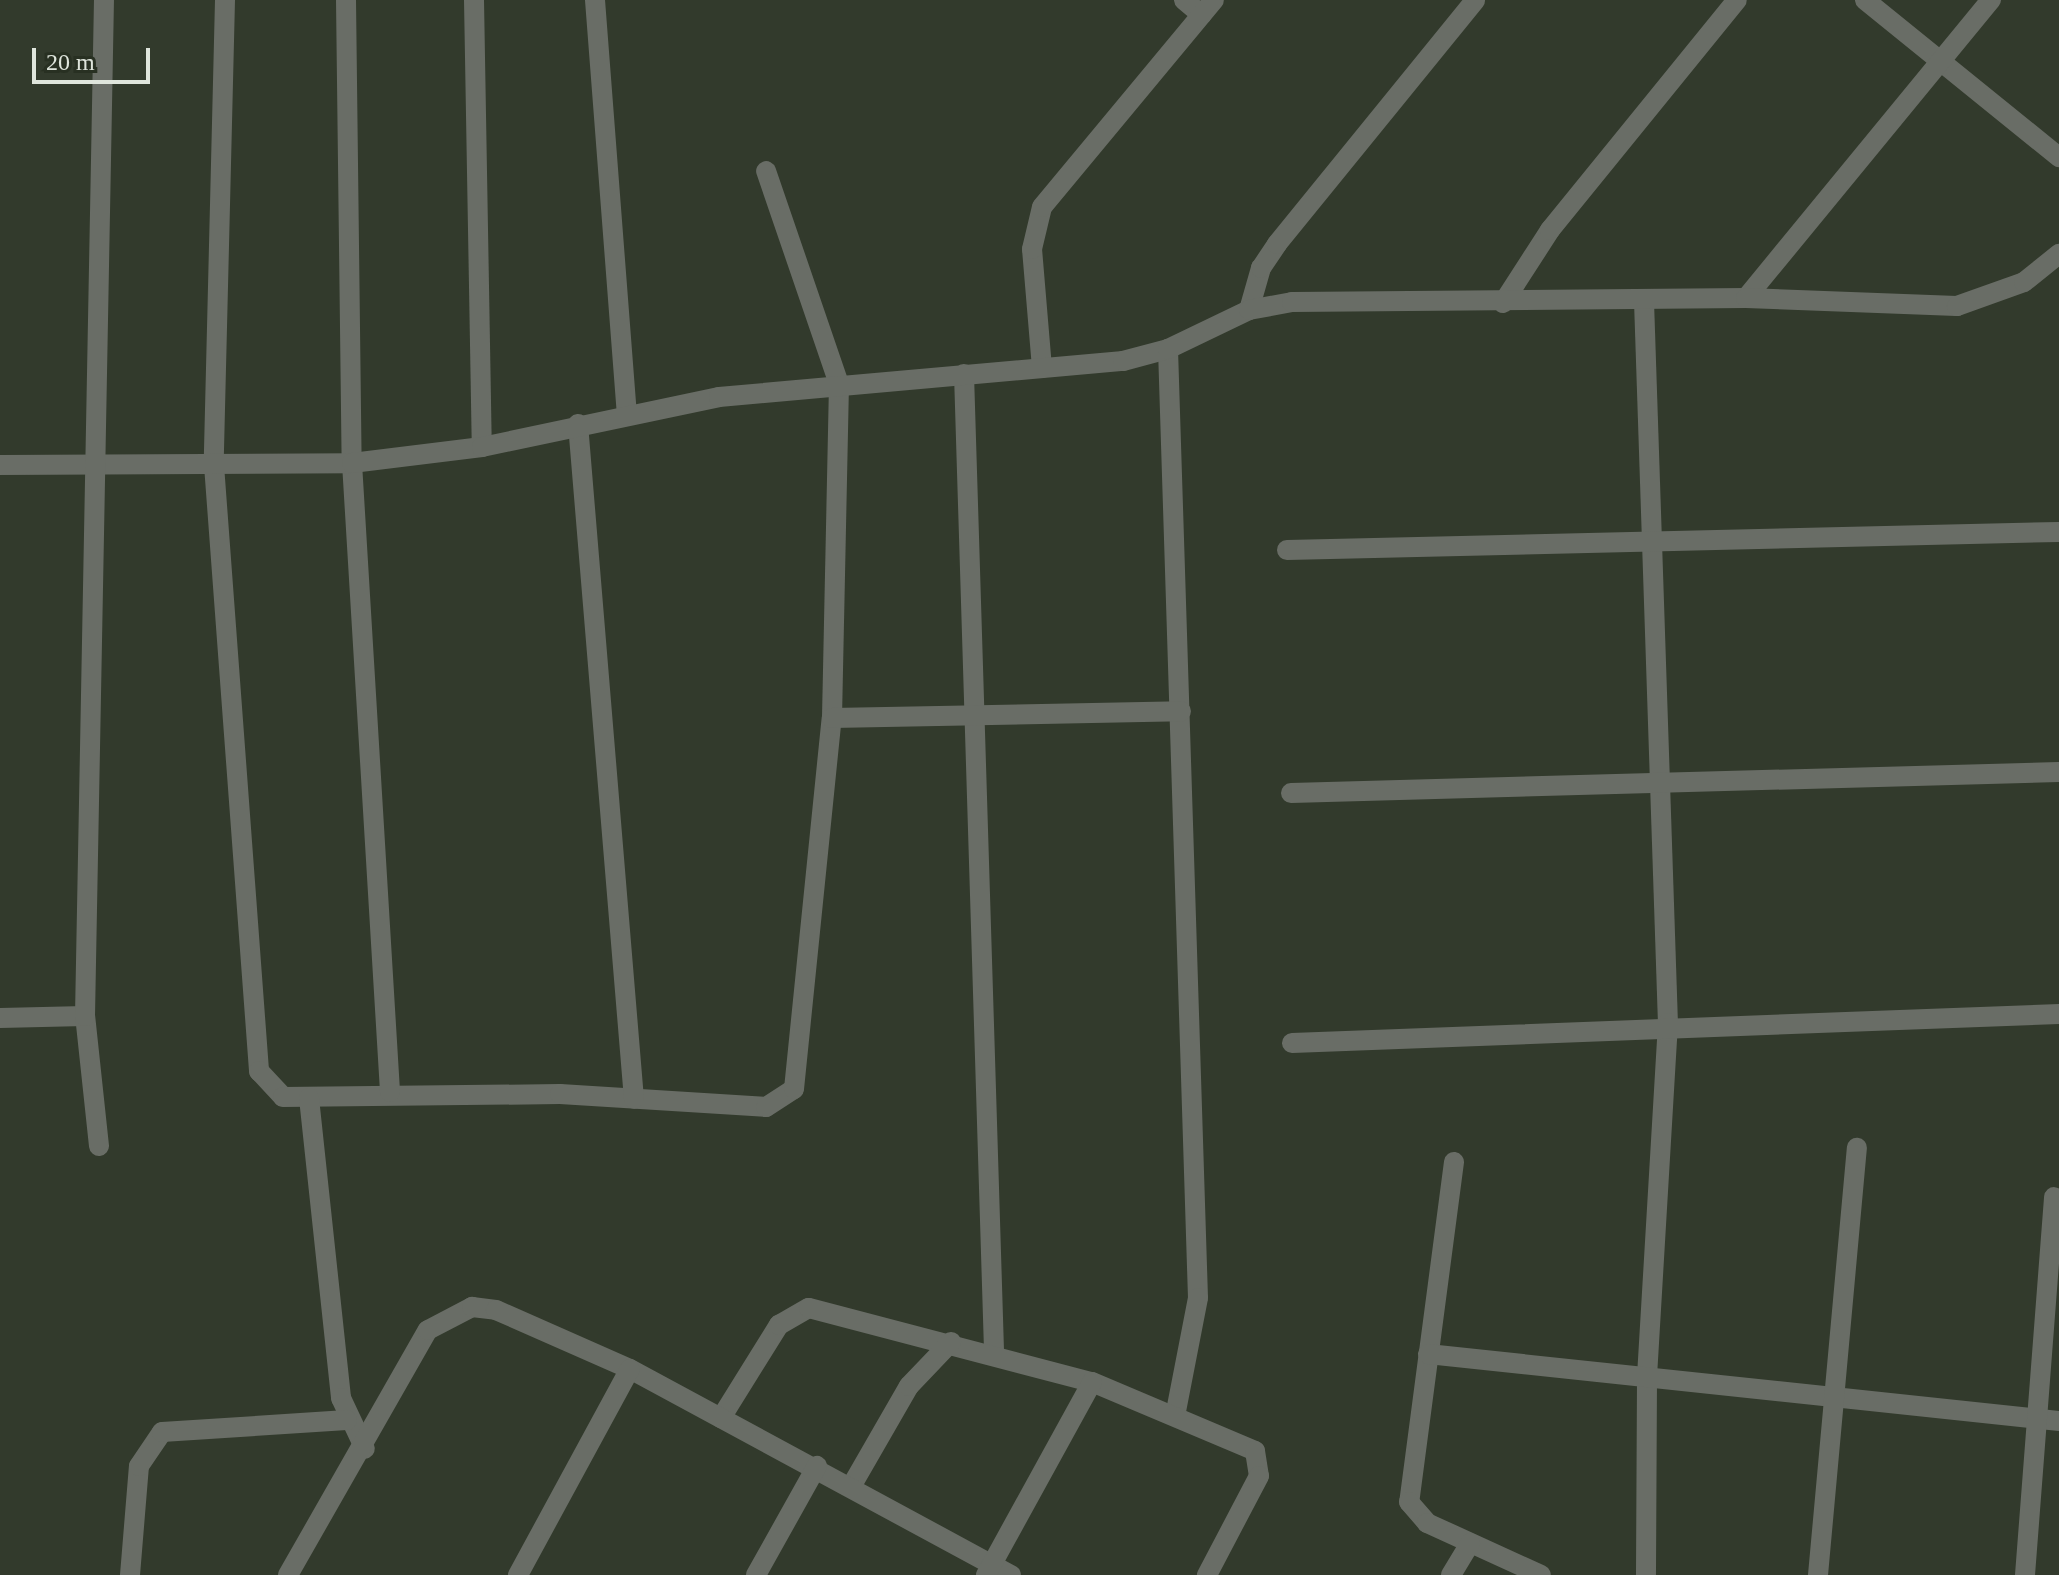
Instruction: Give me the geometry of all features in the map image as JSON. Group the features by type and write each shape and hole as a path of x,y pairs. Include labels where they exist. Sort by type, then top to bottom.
{"street":[{"path":"99,1146 85,1016 104,0"},
{"path":"225,0 214,465 259,1071 283,1097 390,1092 634,1099 766,1107 794,1089 832,718 839,384 766,171"},
{"path":"346,0 352,463 390,1092"},
{"path":"474,0 482,447"},
{"path":"595,0 627,413"},
{"path":"1042,368 1032,249 1042,207 1208,7 1184,0"},
{"path":"1249,310 1261,268 1277,244 1475,0"},
{"path":"1503,303 1550,230 1737,0"},
{"path":"1865,0 2059,157"},
{"path":"1746,298 1943,63 1991,0"},
{"path":"0,465 352,463 482,447 627,413 839,384 1042,368 1168,349 1249,310 1292,302 1503,303 1746,298 1957,306 1992,298 2059,254"},
{"path":"1644,301 1668,1023 1647,1380 1646,1575"},
{"path":"1168,349 1198,1298 1175,1416"},
{"path":"964,374 978,714 994,1353"},
{"path":"578,424 634,1099"},
{"path":"1287,550 2059,532"},
{"path":"832,718 1181,711"},
{"path":"1291,793 2059,772"},
{"path":"1292,1043 1668,1023 2059,1014"},
{"path":"0,1018 85,1016"},
{"path":"309,1098 347,1420 365,1449"},
{"path":"1818,1575 1831,1398 1857,1148"},
{"path":"1454,1162 1409,1502 1427,1523 1541,1575"},
{"path":"2025,1575 2054,1197"},
{"path":"288,1575 365,1449 428,1330 472,1307 496,1310 630,1369 852,1485 989,1570 1011,1575"},
{"path":"721,1418 779,1325 796,1310 951,1342 1092,1382 1255,1451 1260,1463 1207,1575"},
{"path":"852,1485 909,1386 951,1342"},
{"path":"1428,1354 1647,1380 2059,1421"},
{"path":"518,1575 630,1369"},
{"path":"989,1570 1092,1382"},
{"path":"130,1575 139,1466 162,1432 347,1420"},
{"path":"756,1575 817,1466"},
{"path":"1451,1575 1470,1543"}]}
